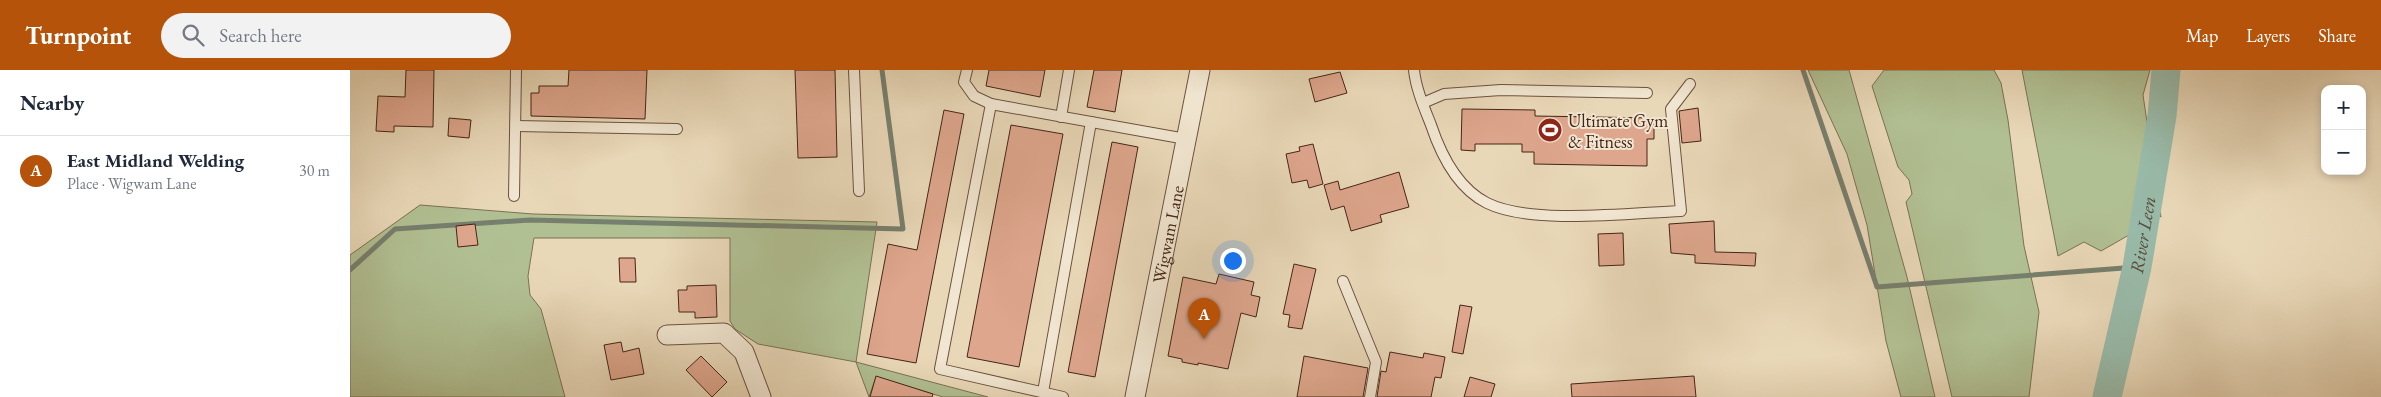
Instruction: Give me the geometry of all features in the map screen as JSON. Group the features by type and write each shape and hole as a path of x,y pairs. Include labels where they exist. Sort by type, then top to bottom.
{"street":[{"name":"Wigwam Lane","path":"1135,397 1200,70"},
{"path":"667,334 724,333 744,352 761,397"}],"lane":[{"path":"514,196 516,70"},
{"path":"854,70 859,191"},
{"path":"967,70 964,82 974,96 991,104 1186,139"},
{"path":"1060,117 1069,70"},
{"path":"1414,70 1423,103 1442,153 1452,171 1468,190 1487,203 1514,213 1571,215 1681,211 1671,110 1690,84"},
{"path":"1423,103 1444,94 1501,90 1646,93"},
{"path":"991,104 940,369 1063,397"},
{"path":"1043,392 1091,122"},
{"path":"516,126 678,129"},
{"path":"1343,281 1376,362 1370,397"}],"green space":[{"path":"1808,70 1849,70 1907,277 1935,397 1901,397 1886,341 1867,225 1847,154"},
{"path":"1884,70 1994,70 2001,83 2008,120 2024,246 2039,312 2029,397 1952,397 1906,202 1912,194 1909,180 1898,167 1872,86"},
{"path":"2022,70 2150,70 2143,95 2161,217 2139,202 2129,235 2101,251 2084,242 2058,256"},
{"path":"420,205 533,214 877,222 856,362 758,344 735,329 730,321 730,238 534,238 528,276 530,295 541,309 565,397 350,397 350,255"},
{"path":"856,362 988,397 943,397 876,377 869,397"}],"building":[{"path":"406,70 434,70 433,127 394,126 394,132 376,131 378,96 405,97"},
{"path":"569,70 647,70 645,119 531,116 531,93 539,93 539,86 568,86"},
{"path":"795,70 835,70 837,157 798,158"},
{"path":"989,70 1045,70 1040,97 986,86"},
{"path":"1094,70 1122,70 1115,112 1087,107"},
{"path":"1340,72 1347,93 1315,102 1309,79"},
{"path":"1698,108 1701,141 1682,143 1679,111"},
{"path":"1462,109 1535,110 1535,116 1654,118 1654,139 1647,139 1647,166 1534,164 1534,152 1522,152 1522,144 1475,144 1475,151 1461,150"},
{"path":"944,110 964,114 916,363 867,354 888,244 917,250"},
{"path":"449,118 471,120 469,138 448,136"},
{"path":"1011,125 1063,134 1019,367 967,357"},
{"path":"1112,142 1138,147 1095,377 1068,372"},
{"path":"1313,144 1323,184 1309,188 1307,180 1292,183 1286,154 1300,151 1299,147"},
{"path":"1399,172 1409,207 1380,215 1382,222 1351,231 1344,206 1331,210 1324,185 1338,181 1340,190"},
{"path":"1714,221 1715,252 1756,253 1755,266 1695,263 1695,255 1671,253 1669,224"},
{"path":"475,224 478,245 458,247 456,226"},
{"path":"1623,233 1624,265 1599,266 1598,234"},
{"path":"619,258 635,258 636,282 620,282"},
{"path":"1294,264 1316,269 1302,329 1288,327 1290,315 1283,314"},
{"path":"1219,274 1254,282 1251,295 1260,297 1256,317 1241,313 1228,369 1182,362 1182,359 1168,356 1183,277 1216,284"},
{"path":"716,285 717,317 695,318 695,312 679,312 678,290 687,290 687,286"},
{"path":"1460,305 1472,307 1463,354 1452,352"},
{"path":"621,342 623,352 639,348 644,374 611,380 604,345"},
{"path":"1390,352 1423,358 1424,353 1445,357 1441,378 1435,377 1431,397 1377,397 1381,371 1386,372"},
{"path":"701,356 727,382 712,397 686,370"},
{"path":"1304,356 1368,368 1363,397 1297,397"},
{"path":"876,376 933,394 932,397 870,397"},
{"path":"1694,376 1696,397 1572,397 1571,384"},
{"path":"1470,377 1495,384 1491,397 1464,397"}],"waterway":[{"path":"350,270 395,229 530,220 903,229 882,70"},
{"path":"1803,70 1877,287 2137,267"},
{"name":"River Leen","path":"2107,397 2137,267 2162,116 2166,70"}],"place":[{"name":"Ultimate Gym & Fitness","path":"1550,130"},
{"name":"East Midland Welding","path":"1204,339"}]}
